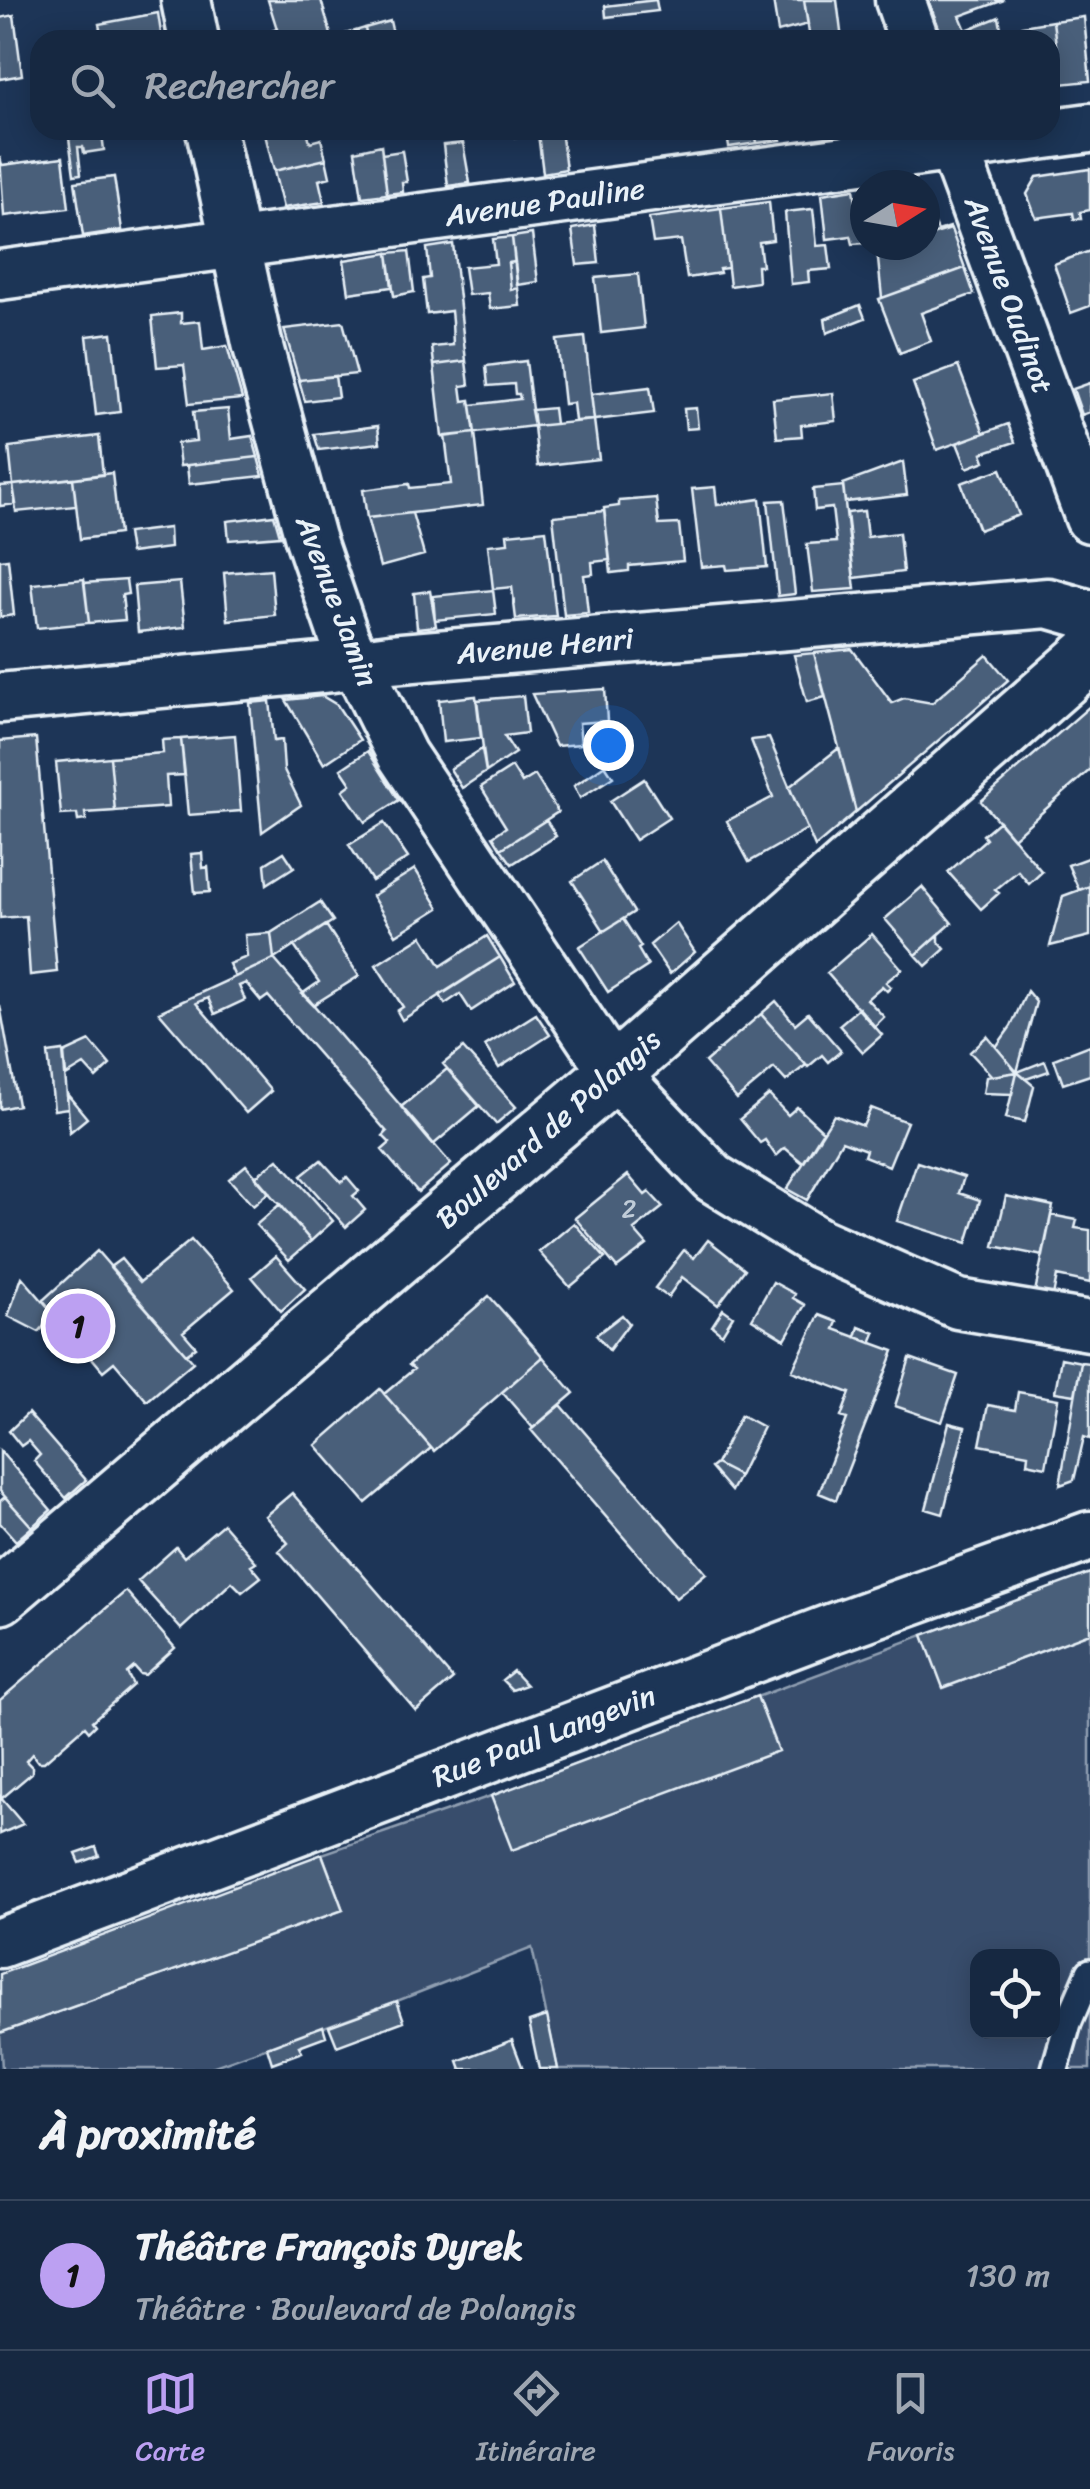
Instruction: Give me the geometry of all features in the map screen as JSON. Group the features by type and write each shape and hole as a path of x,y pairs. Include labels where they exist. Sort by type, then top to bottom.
{"street":[{"path":"186,0 192,30"},
{"path":"900,0 910,30"},
{"name":"Avenue Pauline","path":"1060,130 1090,128"},
{"name":"Avenue Jamin","path":"213,140 233,244 310,538 355,664 402,755 616,1071 714,1178 818,1243 958,1304 1090,1326"},
{"name":"Avenue Pauline","path":"0,276 936,140"},
{"name":"Avenue Oudinot","path":"951,140 1090,518"},
{"name":"Avenue Henri","path":"0,698 1048,603 1090,615"},
{"name":"Boulevard de Polangis","path":"0,1596 616,1071 1090,655"},
{"name":"Rue Paul Langevin","path":"0,1943 810,1636 1090,1536"}],"lane":[{"path":"1055,2069 1068,2023 1090,1972"}],"shaded area":[{"path":"1090,1633 1090,2069 558,2069 532,1948 206,2069 2,2069 0,2033 343,1910 322,1854 491,1796 923,1635 944,1688"}],"building":[{"path":"268,0 321,0 330,30 277,29"},
{"path":"656,0 658,11 606,17 605,6"},
{"path":"773,0 804,0 808,24 778,30"},
{"path":"804,0 837,0 841,30 808,30"},
{"path":"928,0 1004,0 960,16 966,30 940,30"},
{"path":"158,13 161,30 100,30 99,24"},
{"path":"14,15 22,75 0,79 0,18"},
{"path":"999,17 1001,30 966,30"},
{"path":"1084,17 1090,81 1061,84 1060,30 1054,30 1053,21"},
{"path":"390,21 392,30 365,30"},
{"path":"1053,21 1054,30 1023,30 1022,26"},
{"path":"69,140 103,140 104,150 84,153 83,147 78,147 81,174 74,175"},
{"path":"266,140 321,140 326,159 274,171"},
{"path":"539,140 562,140 566,169 543,173"},
{"path":"728,140 757,140 757,143 729,147"},
{"path":"463,143 470,183 448,186 443,145"},
{"path":"381,145 387,194 362,197 355,151"},
{"path":"402,151 407,182 402,182 403,192 387,194 382,154"},
{"path":"0,157 2,165 63,157 69,208 4,216"},
{"path":"326,159 330,177 319,180 324,202 283,208 274,171"},
{"path":"1090,169 1090,210 1080,212 1081,219 1074,219 1073,213 1036,218 1027,194 1037,177"},
{"path":"114,177 122,230 83,236 75,182"},
{"path":"850,190 850,236 827,239 822,194"},
{"path":"769,202 773,240 759,242 762,266 757,266 758,282 730,286 721,208"},
{"path":"721,208 728,268 687,278 681,240 653,243 649,218"},
{"path":"813,209 817,246 828,245 831,269 808,271 809,282 791,284 785,212"},
{"path":"595,225 599,263 577,265 572,229"},
{"path":"951,229 965,268 882,298 878,260 940,260 940,232"},
{"path":"532,234 538,282 517,285 512,237"},
{"path":"512,237 515,262 508,263 511,290 518,288 520,306 490,309 488,293 468,295 464,267 496,264 493,239"},
{"path":"453,244 466,361 434,365 432,347 453,345 452,321 451,311 427,314 423,279 430,278 427,248"},
{"path":"409,251 414,292 394,296 388,253"},
{"path":"1090,251 1090,306 1071,313 1054,264"},
{"path":"388,253 392,287 349,293 344,260"},
{"path":"515,262 518,288 511,290 508,263"},
{"path":"965,268 974,294 921,313 931,341 900,353 879,299"},
{"path":"638,274 644,328 601,333 595,278"},
{"path":"860,305 865,318 827,333 825,319"},
{"path":"181,313 181,323 200,321 203,350 227,346 242,399 189,404 184,365 157,367 152,316"},
{"path":"343,322 357,374 299,380 284,329"},
{"path":"112,333 120,412 96,415 87,336"},
{"path":"585,337 594,420 575,421 573,403 564,404 557,340"},
{"path":"466,361 469,385 461,386 463,401 470,400 475,433 442,437 434,365"},
{"path":"526,361 534,426 475,433 471,405 520,399 514,384 488,386 486,366"},
{"path":"958,366 984,433 937,450 913,383"},
{"path":"335,376 338,397 305,401 299,380"},
{"path":"1090,383 1090,412 1082,415 1073,389"},
{"path":"650,387 654,413 594,420 591,394"},
{"path":"833,393 836,421 801,425 802,436 777,438 773,399"},
{"path":"553,408 555,424 534,426 531,410"},
{"path":"696,408 698,428 686,429 684,409"},
{"path":"228,409 231,439 252,436 258,457 180,466 177,443 196,441 193,412"},
{"path":"594,420 599,459 538,466 534,426"},
{"path":"1008,424 1015,442 982,453 985,461 967,468 957,443"},
{"path":"378,426 380,443 319,450 314,434"},
{"path":"475,433 483,505 367,518 363,490 451,484 445,436"},
{"path":"99,436 103,475 13,485 9,447"},
{"path":"258,457 263,476 189,484 187,465"},
{"path":"903,462 907,495 845,502 843,484"},
{"path":"1001,469 1019,515 979,530 961,483"},
{"path":"112,473 119,534 80,539 73,478"},
{"path":"73,478 76,506 16,512 13,485"},
{"path":"13,485 16,504 0,506 0,486"},
{"path":"843,486 855,589 813,592 807,544 836,542 832,508 815,510 813,489"},
{"path":"715,487 717,505 760,499 767,567 701,567 692,489"},
{"path":"656,498 659,525 679,524 683,561 629,566 629,571 611,573 604,508 619,506 619,501"},
{"path":"784,500 795,594 778,596 768,501"},
{"path":"604,511 610,560 592,562 593,574 584,575 588,613 564,615 553,516"},
{"path":"864,511 867,537 899,533 903,572 854,578 847,513"},
{"path":"412,513 424,555 380,567 367,518"},
{"path":"274,515 280,536 229,540 227,521"},
{"path":"169,528 170,548 130,553 127,533"},
{"path":"546,530 556,616 516,619 512,587 493,589 488,545 508,543 507,534"},
{"path":"8,559 14,615 0,617 0,560"},
{"path":"271,569 275,615 228,620 224,573"},
{"path":"84,579 89,623 37,628 32,584"},
{"path":"126,580 128,594 122,595 125,620 89,623 84,583"},
{"path":"180,582 185,627 138,632 134,586"},
{"path":"493,590 496,614 435,620 433,596"},
{"path":"430,591 436,626 417,628 414,593"},
{"path":"852,649 892,703 904,698 932,703 987,655 1008,680 856,812 814,653"},
{"path":"814,653 825,697 807,702 794,655"},
{"path":"605,689 607,721 579,723 581,744 556,746 532,694"},
{"path":"322,696 337,705 360,740 324,764 286,700"},
{"path":"476,696 481,738 443,742 439,700"},
{"path":"523,696 527,733 504,736 515,753 486,772 477,700"},
{"path":"270,701 274,741 282,740 284,770 301,805 262,832 250,703"},
{"path":"1090,706 1090,770 1013,838 981,801"},
{"path":"235,735 241,811 188,815 181,739"},
{"path":"36,738 57,972 30,975 26,916 0,918 0,741"},
{"path":"769,738 807,829 749,862 727,821 773,797 751,740"},
{"path":"181,739 185,775 166,776 168,807 115,811 110,757 163,753 162,740"},
{"path":"839,748 856,812 815,847 789,787"},
{"path":"482,749 486,772 462,788 450,769"},
{"path":"368,751 399,800 365,822 343,790 351,784 341,769"},
{"path":"110,757 115,811 85,813 86,820 78,821 77,814 61,815 56,762"},
{"path":"605,765 613,777 580,798 574,786"},
{"path":"512,767 522,783 535,775 558,812 501,849 493,836 506,827 481,787"},
{"path":"644,779 669,818 635,840 610,801"},
{"path":"546,820 556,836 512,864 501,849"},
{"path":"999,821 1042,872 1029,884 1018,871 995,890 999,893 981,909 948,872 986,839 983,835"},
{"path":"384,823 408,858 372,881 349,845"},
{"path":"284,852 294,867 267,884 265,864"},
{"path":"202,853 203,868 208,867 210,892 195,893 191,854"},
{"path":"1090,857 1090,886 1079,890 1068,865"},
{"path":"602,861 634,912 604,931 572,881"},
{"path":"415,869 439,908 396,935 372,896"},
{"path":"1090,886 1090,936 1050,946 1063,896"},
{"path":"922,887 952,923 916,955 885,919"},
{"path":"320,902 333,921 274,959 271,933"},
{"path":"623,919 648,966 608,992 579,947"},
{"path":"676,923 695,952 670,974 650,945"},
{"path":"326,925 359,976 313,1005 302,994 319,982 294,946"},
{"path":"271,933 274,959 235,977 229,964 247,957 245,935"},
{"path":"872,934 902,969 886,982 891,987 887,991 882,986 867,999 884,1017 874,1027 827,973"},
{"path":"939,934 945,949 926,966 916,955"},
{"path":"422,936 441,966 487,936 500,957 402,1020 397,1011 403,1007 376,965"},
{"path":"500,957 515,982 471,1011 460,994 445,1004 440,995"},
{"path":"274,959 451,1164 418,1192 382,1150 390,1143 383,1136 387,1132 268,996 261,1001 246,983 239,986 245,1000 215,1014 208,998 196,1003 271,1091 246,1113 159,1012"},
{"path":"1027,991 1036,1002 1017,1072 996,1047"},
{"path":"776,1001 795,1024 808,1013 841,1051 828,1062 822,1055 808,1067 761,1014"},
{"path":"0,1005 18,1105 0,1109"},
{"path":"859,1008 882,1035 863,1052 839,1025"},
{"path":"536,1014 550,1035 499,1068 485,1046"},
{"path":"761,1014 806,1065 786,1081 774,1068 737,1099 705,1062"},
{"path":"987,1036 1017,1072 992,1076 970,1052"},
{"path":"90,1041 110,1065 96,1078 84,1065 66,1076 64,1053"},
{"path":"1090,1045 1090,1075 1063,1084 1054,1059"},
{"path":"463,1048 516,1107 496,1124 443,1064"},
{"path":"63,1051 68,1108 54,1110 48,1053"},
{"path":"1045,1061 1049,1071 1026,1079 1017,1072"},
{"path":"447,1069 479,1106 433,1145 401,1107"},
{"path":"1017,1072 1012,1094 983,1093 986,1077"},
{"path":"1017,1072 1034,1086 1025,1122 1006,1118"},
{"path":"67,1094 87,1118 70,1132 68,1108"},
{"path":"769,1095 788,1115 797,1107 823,1131 803,1163 785,1148 776,1156 765,1140 760,1143 740,1119"},
{"path":"871,1108 907,1122 889,1166 864,1156 866,1150 842,1141 807,1200 787,1189 834,1115 863,1126"},
{"path":"278,1159 333,1221 311,1241 255,1177"},
{"path":"321,1160 341,1182 347,1177 359,1191 353,1196 365,1210 346,1227 301,1176"},
{"path":"917,1162 964,1177 959,1193 980,1200 967,1243 897,1221"},
{"path":"246,1165 269,1192 253,1206 229,1179"},
{"path":"628,1175 645,1195 649,1192 663,1207 634,1230 647,1245 617,1268 575,1218"},
{"path":"1006,1196 1053,1206 1043,1256 994,1246"},
{"path":"280,1204 311,1241 289,1260 256,1225"},
{"path":"1051,1215 1077,1220 1075,1228 1090,1230 1090,1283 1057,1276 1053,1296 1035,1292"},
{"path":"574,1223 605,1258 570,1287 539,1252"},
{"path":"191,1240 234,1289 183,1332 196,1347 186,1354 110,1267 121,1259 140,1282"},
{"path":"708,1240 745,1269 718,1305 682,1277 668,1297 655,1288 684,1250 694,1258"},
{"path":"97,1251 193,1362 147,1401 114,1362 103,1371 43,1300"},
{"path":"276,1256 305,1289 281,1311 252,1277"},
{"path":"22,1277 54,1314 39,1332 8,1316"},
{"path":"773,1282 795,1294 793,1298 805,1305 785,1339 752,1319"},
{"path":"489,1296 543,1357 434,1451 384,1394 414,1369 409,1365"},
{"path":"723,1309 733,1316 722,1334 712,1326"},
{"path":"622,1315 629,1323 609,1350 596,1335"},
{"path":"819,1315 837,1322 834,1329 894,1351 836,1500 819,1493 847,1419 841,1417 850,1393 792,1371"},
{"path":"859,1327 875,1333 871,1343 856,1337"},
{"path":"543,1357 574,1393 533,1428 502,1392"},
{"path":"910,1358 958,1375 942,1422 895,1406"},
{"path":"1061,1358 1081,1362 1075,1395 1055,1392"},
{"path":"1081,1362 1090,1363 1090,1439 1084,1437 1074,1480 1060,1485"},
{"path":"380,1389 431,1448 366,1503 316,1445"},
{"path":"1018,1392 1058,1399 1046,1467 1027,1463 1028,1454 980,1445 988,1405 1015,1410"},
{"path":"561,1405 706,1573 676,1598 531,1430"},
{"path":"28,1413 86,1480 66,1498 34,1461 40,1455 28,1441 21,1446 9,1431"},
{"path":"741,1415 763,1427 739,1476 716,1464"},
{"path":"949,1423 965,1427 943,1514 926,1509"},
{"path":"0,1451 51,1510 32,1527 0,1491"},
{"path":"716,1464 739,1476 731,1491 711,1468"},
{"path":"292,1493 453,1679 416,1711 279,1551 288,1543 265,1516"},
{"path":"5,1497 32,1527 16,1541 0,1523 0,1501"},
{"path":"223,1524 256,1562 251,1565 261,1577 242,1592 232,1582 181,1629 138,1581 176,1547 184,1557"},
{"path":"1090,1573 1090,1633 943,1688 923,1635"},
{"path":"126,1591 175,1648 145,1675 134,1667 127,1673 133,1685 92,1721 95,1725 89,1731 85,1726 44,1762 38,1762 32,1754 26,1761 32,1773 1,1799 0,1700"},
{"path":"513,1671 526,1685 512,1690 502,1680"},
{"path":"757,1696 778,1751 512,1850 491,1796"},
{"path":"0,1797 23,1824 0,1834"},
{"path":"96,1847 99,1856 80,1863 76,1854"},
{"path":"322,1854 343,1910 0,2033 0,1974"},
{"path":"397,2001 404,2021 337,2046 329,2026"},
{"path":"547,2016 558,2069 539,2069 529,2022"},
{"path":"323,2026 326,2036 299,2046 302,2052 272,2063 267,2047"},
{"path":"512,2040 523,2069 461,2069 458,2061"}],"place":[{"name":"Théâtre François Dyrek","path":"78,1326"}]}
